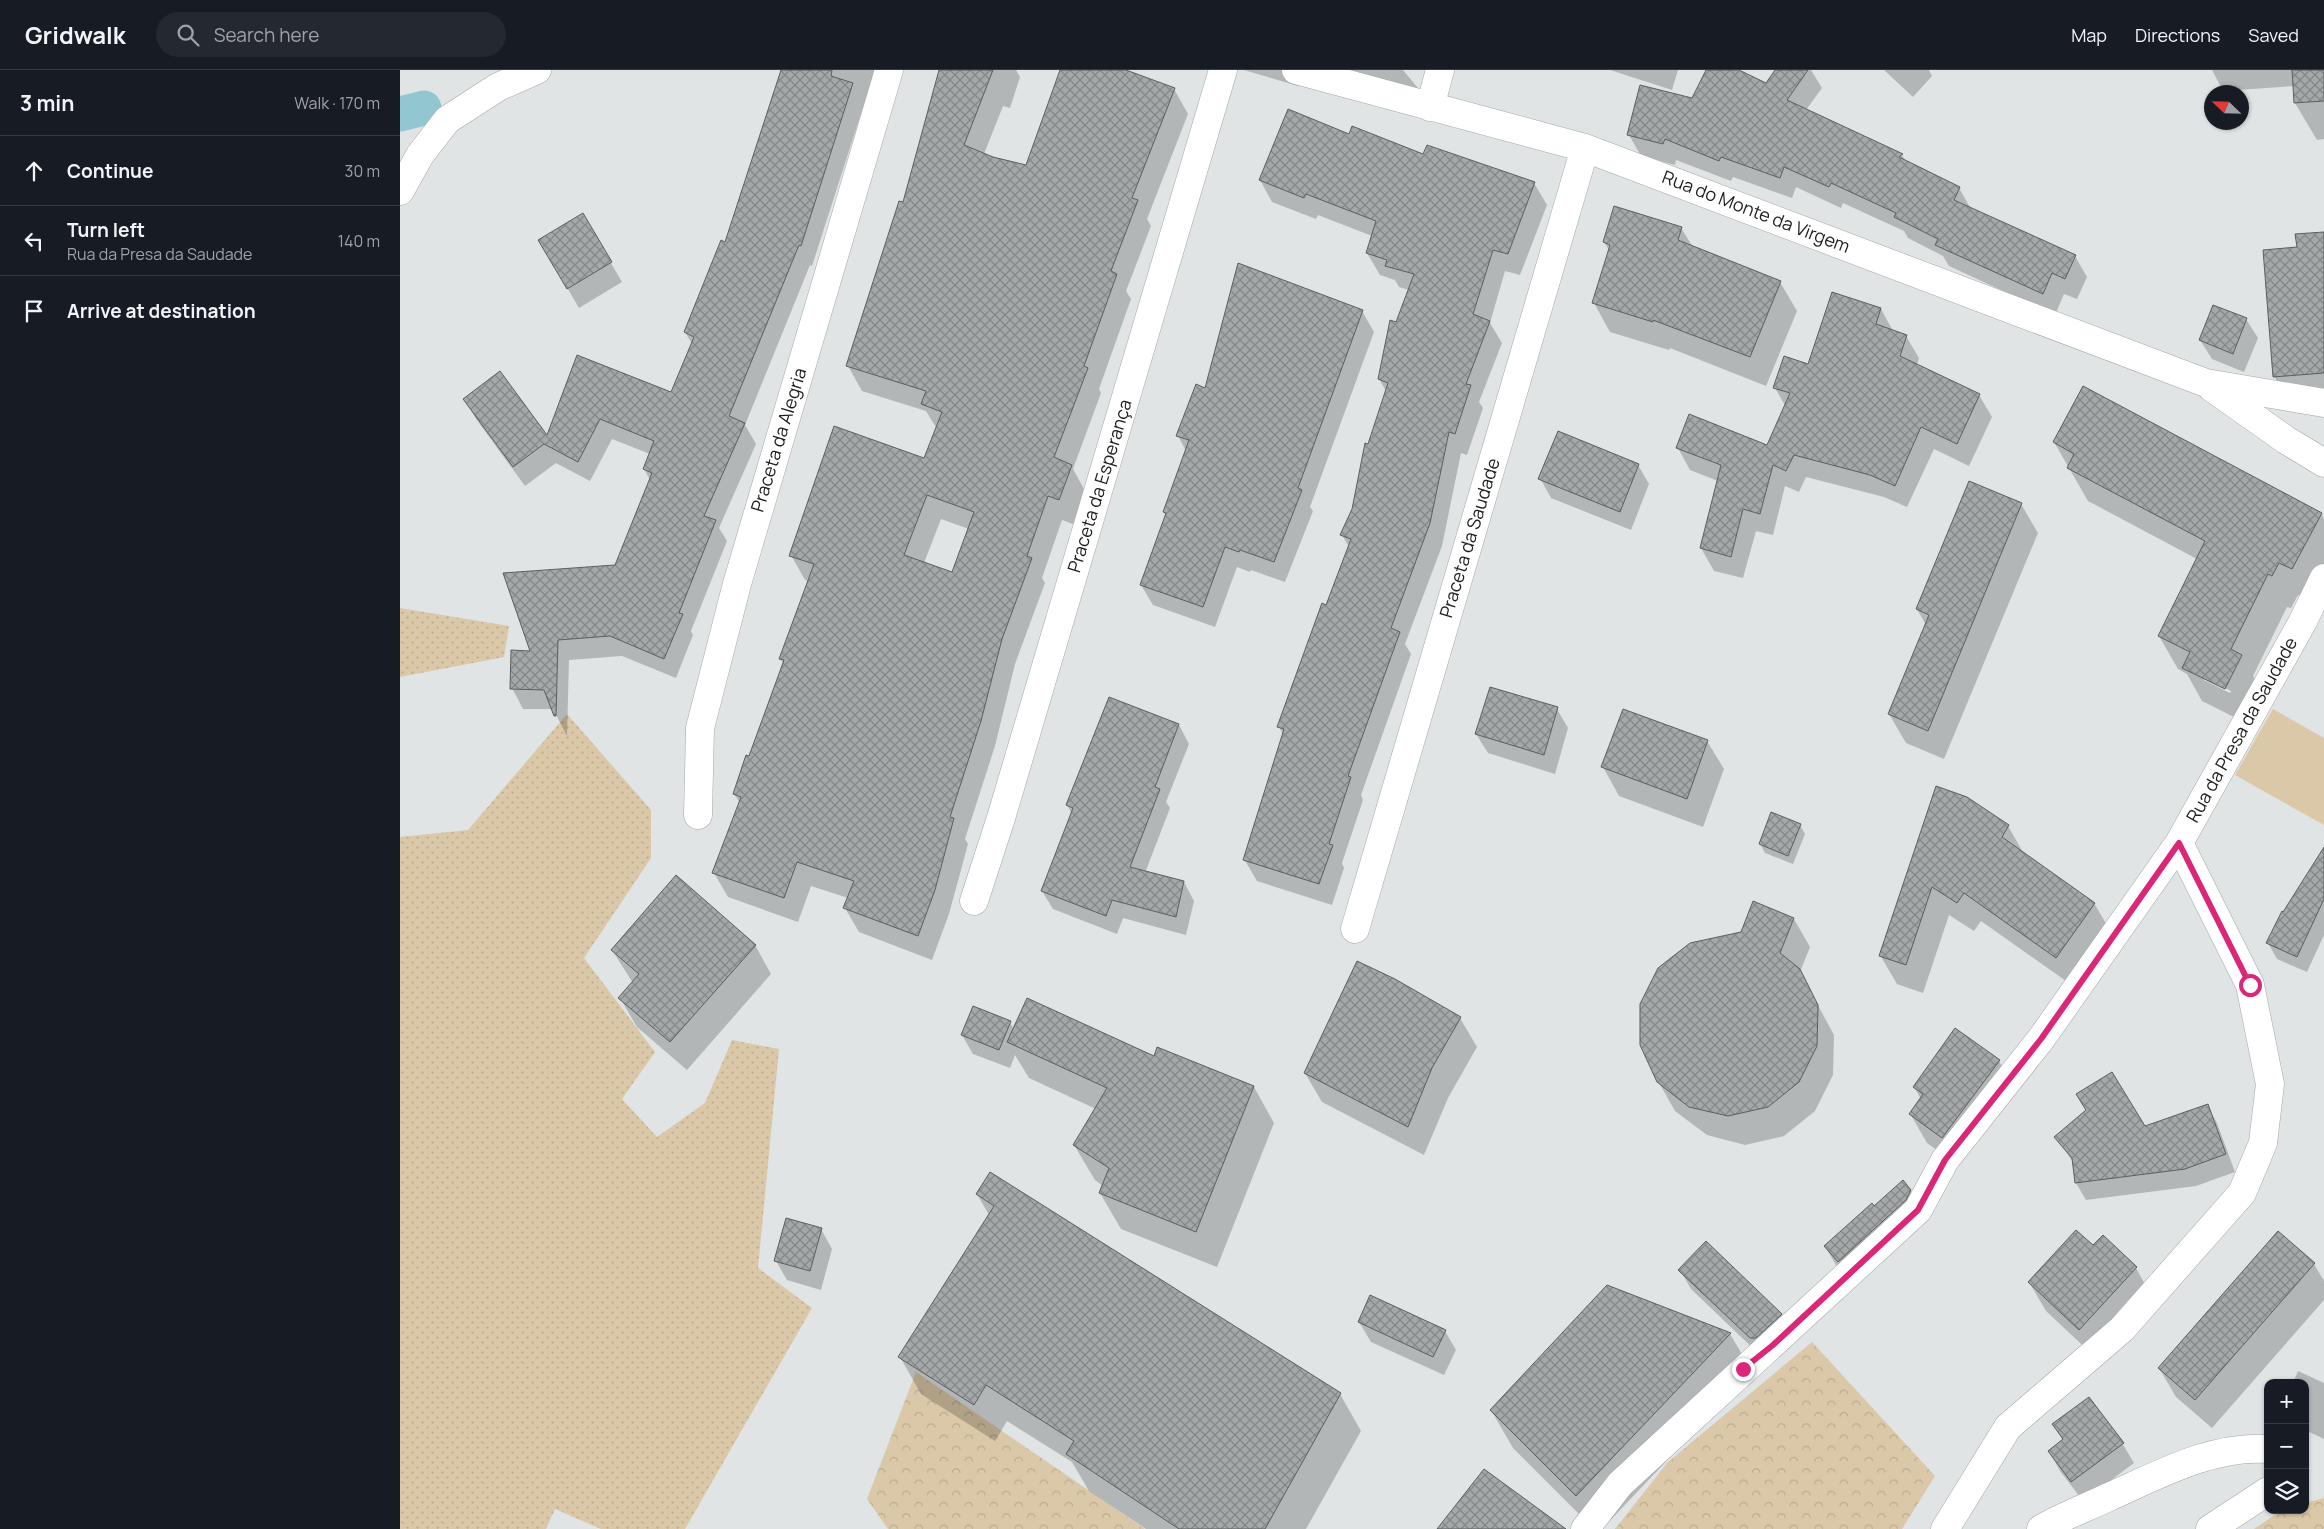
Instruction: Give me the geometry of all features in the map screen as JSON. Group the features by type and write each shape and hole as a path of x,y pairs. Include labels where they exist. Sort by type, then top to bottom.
{"street":[{"path":"400,191 420,155 447,120 498,87 537,70"},
{"name":"Praceta da Alegria","path":"698,815 700,728 737,584 889,70"},
{"name":"Praceta da Esperança","path":"974,901 1004,809 1223,70"},
{"name":"Rua do Monte da Virgem","path":"1296,70 1586,148 2206,383"},
{"path":"1430,106 1440,70"},
{"name":"Praceta da Saudade","path":"1355,930 1586,148"},
{"path":"2206,383 2324,403"},
{"path":"2206,383 2286,440 2324,463"},
{"name":"Rua da Presa da Saudade","path":"1585,1529 1620,1484 1918,1210 1945,1160 2041,1039 2179,843 2297,632 2324,578"},
{"path":"1944,1529 2008,1427 2122,1328 2242,1193 2263,1143 2270,1084 2250,985 2179,843"},
{"path":"2041,1529 2136,1485 2213,1454 2251,1448 2264,1448"},
{"path":"2210,1529 2264,1494"}],"green space":[{"path":"400,608 509,626 504,657 400,677"},
{"path":"2273,709 2324,738 2324,825 2235,775"},
{"path":"567,714 651,810 651,858 584,958 655,1052 622,1099 657,1137 705,1103 732,1040 779,1049 758,1268 812,1308 685,1529 601,1529 555,1509 546,1529 400,1529 400,837 468,830"},
{"path":"1812,1342 1935,1476 1902,1529 1615,1529 1668,1462"},
{"path":"916,1372 1145,1529 888,1529 867,1499"},
{"path":"2324,1498 2324,1529 2254,1529 2276,1514 2309,1514 2309,1502"}],"building":[{"path":"781,70 832,70 831,76 853,83 801,246 799,245 729,416 745,423 704,516 716,520 679,613 683,614 664,659 610,636 558,640 556,716 554,716 544,690 510,689 511,650 530,651 503,573 615,565 652,473 643,469 654,441 600,419 578,462 544,444 513,467 463,399 500,371 547,435 577,355 671,392 694,337 684,332 721,240 725,242"},
{"path":"939,70 993,70 964,145 993,157 1026,165 1060,70 1126,70 1175,88 1132,198 1138,200 1111,271 1117,274 1084,366 1088,368 1054,457 1072,465 1059,500 1048,496 1027,556 1032,558 1002,639 981,721 950,817 954,818 935,890 918,936 843,908 854,881 797,862 784,898 712,873 741,797 733,794 746,755 749,756 784,660 779,659 814,564 789,556 834,426 924,458 942,412 921,404 926,391 846,366 899,201 903,202","holes":["927,495 974,512 952,572 904,555"]},
{"path":"1706,70 1739,70 1766,83 1775,70 1808,70 1787,100 1903,154 1899,157 1960,187 1954,200 2076,255 2065,279 2052,273 2043,294 1935,245 1938,239 1894,217 1896,213 1831,183 1829,187 1784,167 1780,178 1721,157 1719,161 1665,139 1663,144 1627,135 1640,85 1692,98"},
{"path":"2292,70 2324,70 2324,101 2294,103"},
{"path":"1288,109 1349,134 1352,126 1423,154 1427,145 1535,182 1508,254 1493,250 1473,314 1490,321 1466,384 1471,385 1455,434 1449,432 1430,523 1391,628 1400,632 1348,776 1351,777 1329,844 1333,845 1319,884 1243,860 1284,729 1277,727 1322,603 1326,605 1351,539 1340,535 1352,509 1365,443 1368,444 1388,383 1378,379 1390,320 1396,322 1414,274 1385,266 1387,260 1366,253 1376,221 1306,194 1304,198 1259,180"},
{"path":"1614,206 1682,227 1678,240 1781,281 1750,357 1653,320 1653,322 1592,303 1610,245 1603,242"},
{"path":"583,213 612,262 567,289 538,240"},
{"path":"2324,232 2324,373 2273,377 2263,250 2297,247 2295,234"},
{"path":"1238,263 1363,310 1298,488 1302,490 1274,562 1240,550 1239,552 1225,547 1203,607 1140,585 1166,513 1163,512 1189,440 1176,436 1196,384 1205,388"},
{"path":"1832,292 1881,308 1876,324 1907,335 1900,356 1980,394 1957,444 1921,427 1895,486 1870,475 1794,455 1786,471 1773,465 1760,514 1743,509 1731,557 1700,548 1721,465 1676,448 1689,414 1767,445 1790,393 1773,388 1784,356 1808,364"},
{"path":"2213,305 2247,318 2233,354 2199,340"},
{"path":"2083,386 2322,513 2292,569 2279,563 2272,576 2268,574 2231,649 2242,655 2225,689 2182,668 2190,652 2158,636 2205,541 2067,468 2074,454 2053,442"},
{"path":"1558,431 1639,464 1620,512 1538,479"},
{"path":"1969,481 2022,503 1928,731 1888,714 1929,615 1916,609"},
{"path":"1490,687 1558,707 1544,755 1475,734"},
{"path":"1109,697 1179,724 1155,787 1160,789 1130,867 1184,881 1176,917 1112,900 1106,916 1041,891 1073,808 1066,805"},
{"path":"1623,709 1708,740 1687,799 1601,767"},
{"path":"1936,786 1967,797 2009,825 2002,837 2095,903 2056,958 1964,893 1957,903 1932,887 1906,965 1879,956"},
{"path":"1771,812 1801,824 1788,856 1759,844"},
{"path":"2324,847 2324,899 2297,957 2266,943 2282,911"},
{"path":"676,875 756,945 670,1042 618,998 639,974 611,950"},
{"path":"1753,901 1794,918 1780,953 1800,969 1818,1005 1817,1046 1799,1082 1768,1107 1728,1116 1689,1107 1657,1082 1640,1045 1640,1004 1658,968 1690,943 1741,932"},
{"path":"1357,961 1395,979 1461,1017 1432,1068 1408,1127 1304,1073"},
{"path":"1027,998 1154,1056 1157,1047 1254,1086 1196,1232 1099,1193 1109,1168 1073,1145 1107,1088 1007,1042"},
{"path":"973,1006 1011,1021 999,1050 961,1035"},
{"path":"1955,1028 2000,1060 1942,1138 1909,1114 1923,1094 1913,1087"},
{"path":"2112,1072 2145,1126 2208,1104 2226,1154 2185,1169 2075,1183 2072,1158 2054,1137 2086,1110 2076,1094"},
{"path":"990,1172 1341,1393 1265,1529 1179,1529 1066,1454 1074,1441 986,1385 974,1405 898,1357 994,1206 976,1194"},
{"path":"1903,1180 1911,1190 1906,1200 1838,1262 1824,1246 1872,1203 1874,1206"},
{"path":"786,1218 822,1228 810,1271 774,1261"},
{"path":"2076,1230 2093,1245 2103,1235 2137,1267 2079,1330 2028,1282"},
{"path":"2278,1231 2315,1263 2195,1400 2158,1368"},
{"path":"1706,1241 1782,1314 1756,1338 1750,1338 1678,1270"},
{"path":"1607,1285 1731,1333 1576,1496 1490,1410"},
{"path":"1370,1295 1446,1330 1433,1357 1358,1322"},
{"path":"2089,1397 2124,1443 2071,1482 2048,1451 2063,1439 2052,1424"},
{"path":"1484,1469 1566,1529 1437,1529"}],"waterway":[{"path":"400,114 424,108"}],"route":[{"path":"1743,1369 1773,1345 1918,1210 1945,1160 2041,1039 2179,843 2250,985"}]}
